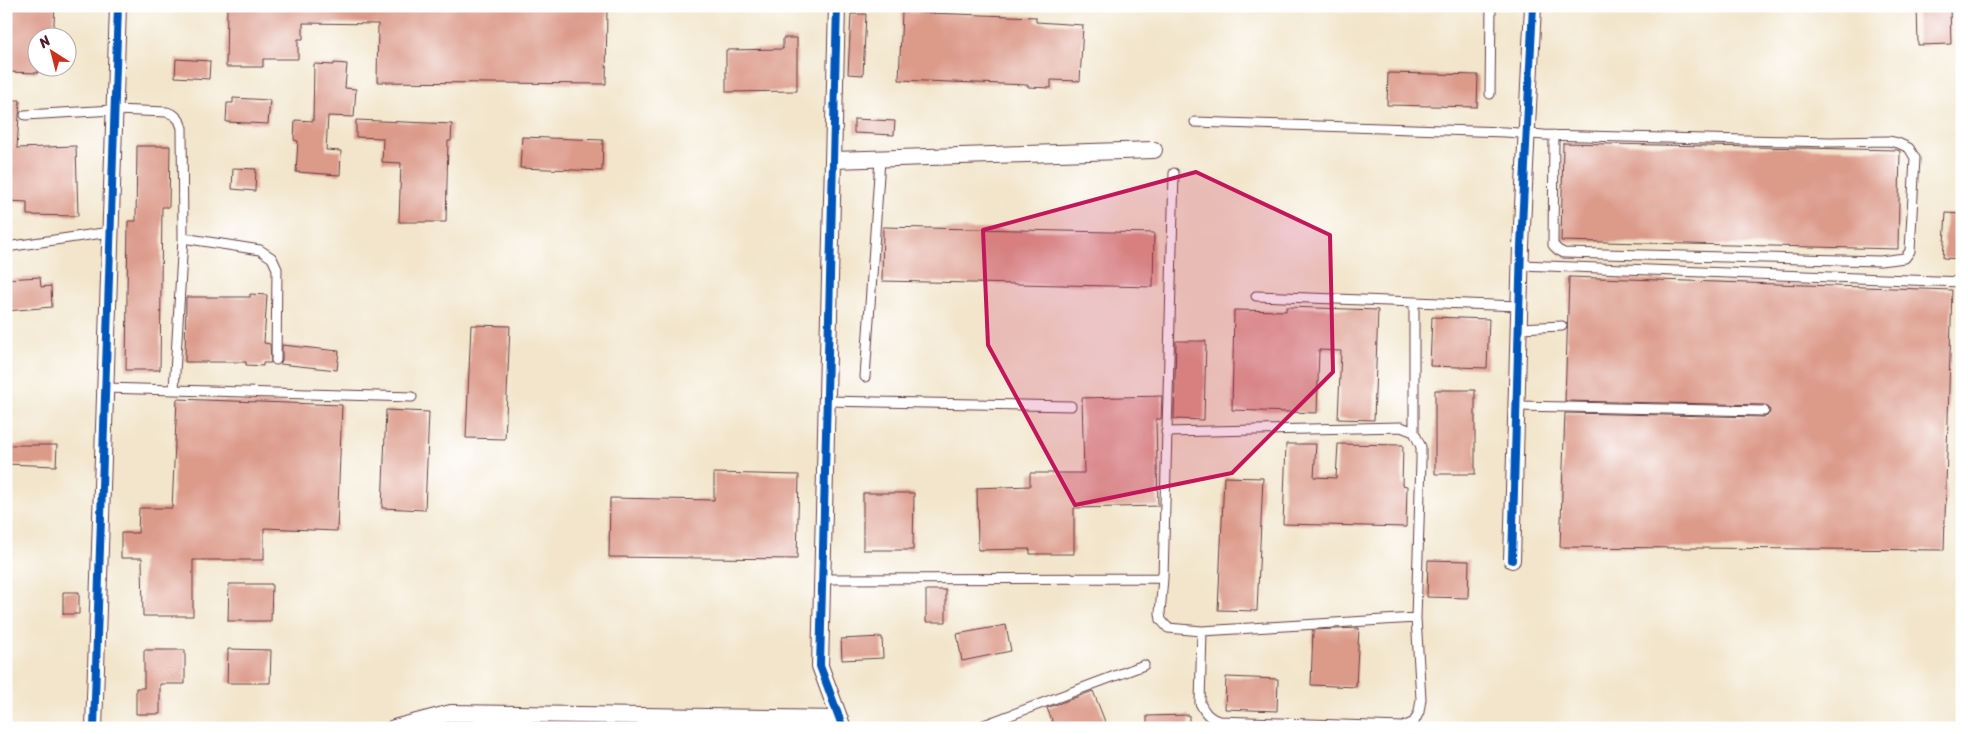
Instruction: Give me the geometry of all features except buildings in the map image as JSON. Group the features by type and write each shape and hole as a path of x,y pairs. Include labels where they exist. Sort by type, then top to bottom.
{"street":[{"path":"94,728 118,6"},
{"path":"394,728 451,713 842,724 820,666 838,6"},
{"path":"1512,560 1519,306 1533,6"},
{"path":"834,160 1154,150"}],"lane":[{"path":"1490,94 1491,6"},
{"path":"26,114 114,110 166,112 174,115 179,120 182,128 183,238 174,390"},
{"path":"1195,122 1554,135 1830,142 1888,141 1908,148 1915,158 1910,251 1905,258 1880,261 1564,253 1553,245 1554,135"},
{"path":"865,377 880,160"},
{"path":"1174,173 1161,620 1168,628 1202,631 1416,618"},
{"path":"6,247 110,232"},
{"path":"183,238 260,250 272,258 277,269 276,360"},
{"path":"1521,265 1962,282"},
{"path":"1256,296 1519,306"},
{"path":"1202,631 1200,703 1204,712 1211,719 1219,721 1404,727 1414,722 1419,712 1421,699 1416,618 1421,461 1420,447 1414,432 1414,302"},
{"path":"1519,328 1562,326"},
{"path":"105,388 412,398"},
{"path":"827,401 1071,406"},
{"path":"1516,406 1764,412"},
{"path":"1166,432 1401,427 1414,432"},
{"path":"821,579 1163,578"},
{"path":"976,728 1144,665"}],"highlighted area":[{"path":"1196,172 1330,235 1333,372 1232,473 1075,505 988,345 983,230"}],"cycle path":[{"path":"94,728 118,6"},
{"path":"837,6 820,666 843,728"},
{"path":"1512,560 1521,246 1533,6"}]}
